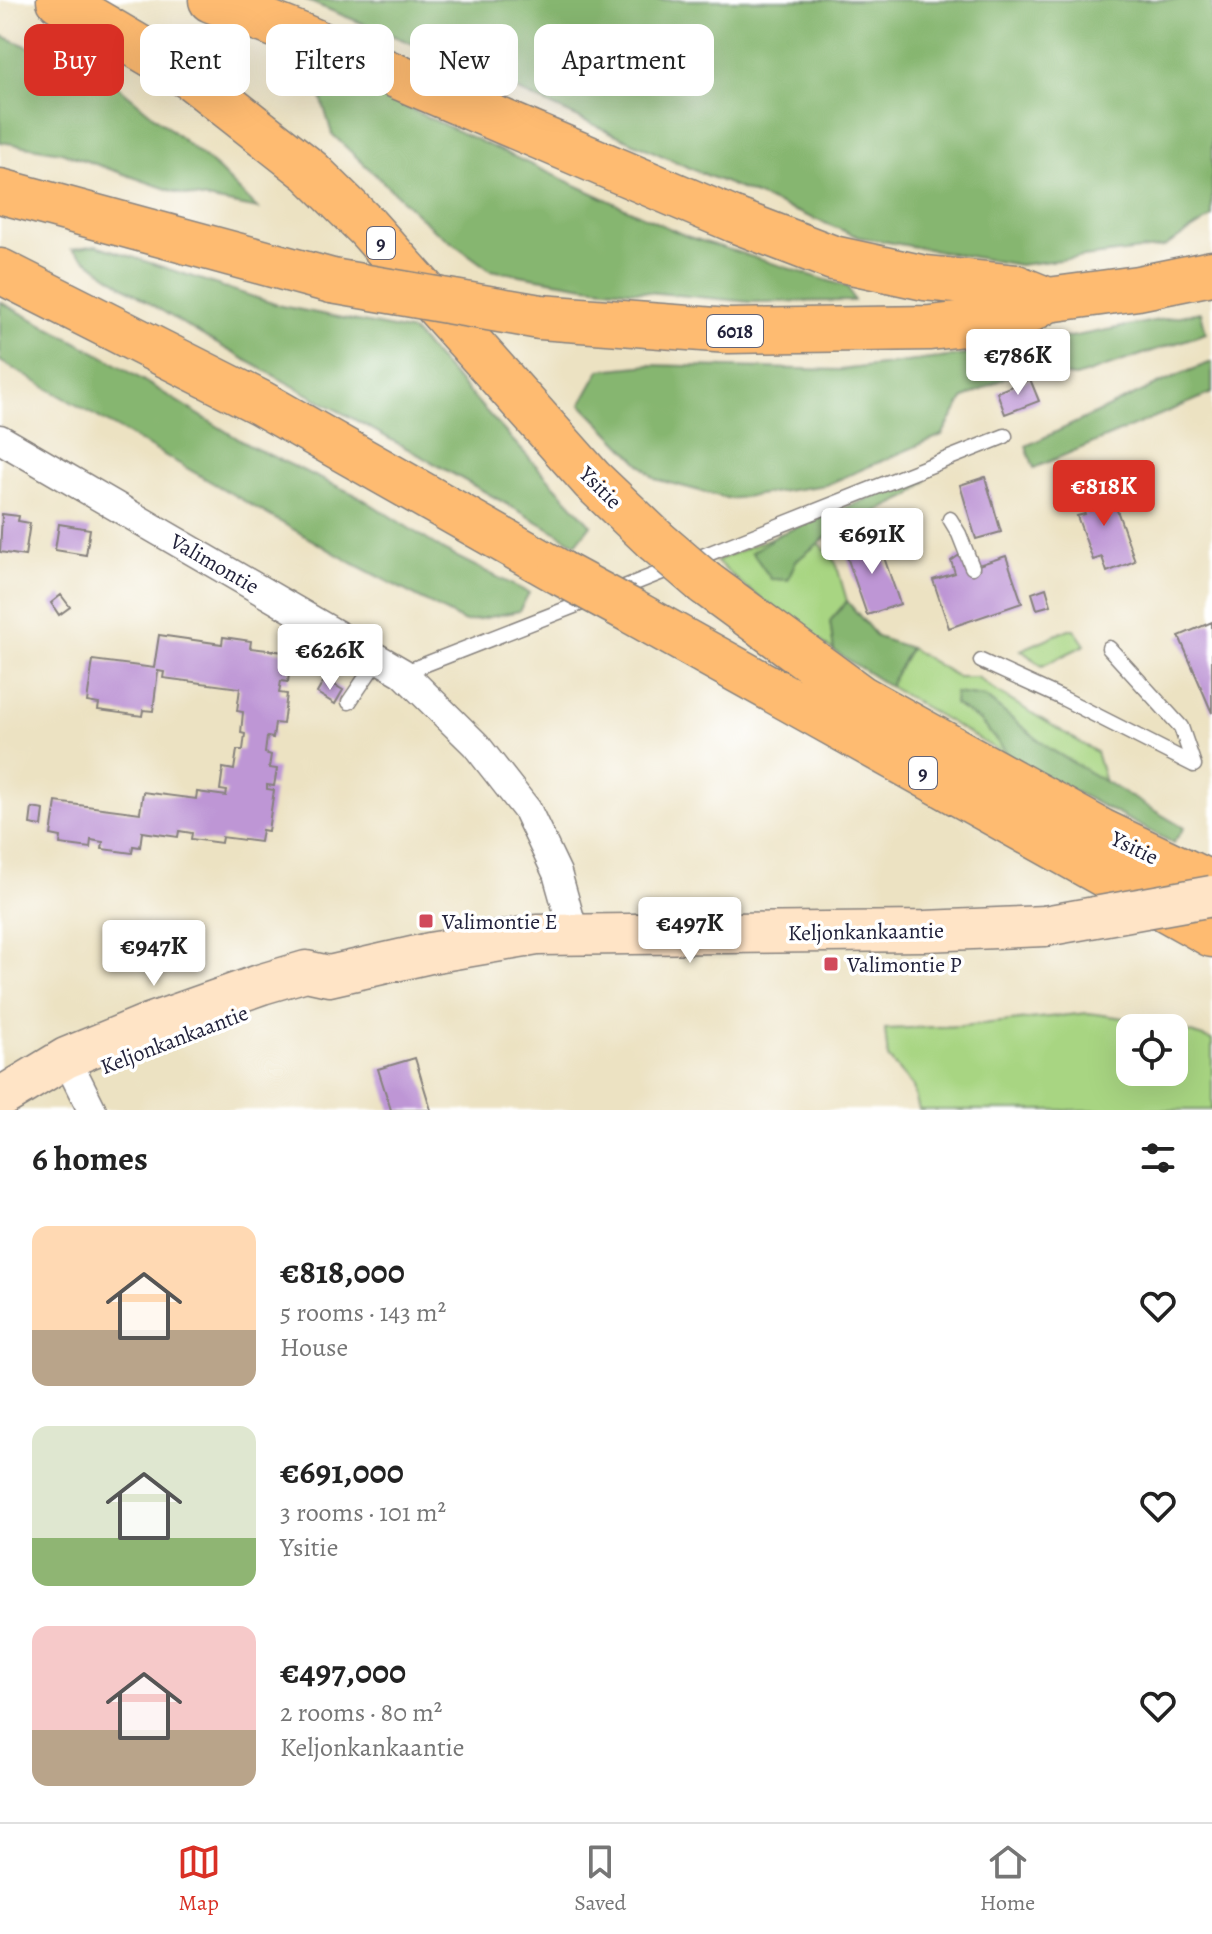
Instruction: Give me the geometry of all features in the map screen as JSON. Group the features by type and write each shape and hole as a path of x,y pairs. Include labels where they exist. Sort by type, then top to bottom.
{"highway":[{"name":"Ysitie","path":"59,0 193,79 310,171 367,227 592,480 705,583 860,697 1101,831 1212,884"},
{"name":"6018","path":"211,0 734,220 833,258 925,278 1016,287 1048,300"},
{"name":"6018","path":"0,191 332,281 540,317 729,331 930,328 1016,318 1048,300 1138,288 1212,273"},
{"name":"9","path":"0,271 261,403 1212,935"}],"main road":[{"name":"Keljonkankaantie","path":"21,1110 78,1081 146,1025 306,971 329,976 430,953 537,935 925,931 1045,926 1212,896"},
{"name":"Keljonkankaantie","path":"0,1098 78,1081"}],"street":[{"name":"Valimontie","path":"0,439 391,665 476,745 527,810 557,873 574,933"}],"lane":[{"path":"349,702 391,665 1005,436"},
{"path":"950,519 972,567"},
{"path":"981,661 1194,765 1181,727 1109,648"}],"green space":[{"path":"305,0 1212,0 1212,217 1164,247 1019,265 859,237 694,170 518,91 518,24 410,24 410,43 394,36 394,24 364,24"},
{"path":"0,35 24,45 24,96 124,96 124,91 219,170 258,209 181,194 61,152 0,142"},
{"path":"321,96 382,96 686,236 848,287 854,301 750,302 585,286 490,270 432,228 332,134"},
{"path":"96,245 281,306 413,332 591,525 576,544 235,354 135,294 72,249"},
{"path":"0,302 105,357 250,446 358,496 445,551 529,593 519,611 465,622 354,564 0,361"},
{"path":"1201,312 1206,333 1076,377 1018,371 963,399 942,435 826,485 730,499 655,479 581,404 600,370 649,365 840,370 997,351"},
{"path":"1212,362 1212,393 1034,468 1026,446"},
{"path":"915,480 926,481 910,496 830,534 796,561 788,580 771,579 752,552 780,534"},
{"path":"780,534 752,552 796,561 819,543 836,563 847,601 830,621 834,651 744,586 716,561"},
{"path":"847,601 877,637 910,648 889,686 834,651 830,621"},
{"path":"1074,629 1085,645 1042,666 1021,650"},
{"path":"910,648 958,677 977,677 1096,752 1105,782 1050,749 954,704 980,721 1012,759 889,686"},
{"path":"955,693 985,697 1050,749 1184,828 1173,843 1012,759 980,721 954,704"},
{"path":"1088,1013 1116,1017 1116,1086 1188,1086 1188,1032 1212,1040 1212,1110 919,1110 913,1087 888,1058 885,1029 961,1026"}],"building":[{"path":"1030,379 1039,401 1005,414 997,392"},
{"path":"985,477 1001,532 976,539 960,485"},
{"path":"1107,482 1135,561 1107,572 1102,557 1093,560 1077,516 1085,514 1078,492"},
{"path":"2,514 19,516 18,521 30,523 25,556 0,552"},
{"path":"59,524 90,529 86,555 55,550"},
{"path":"877,537 900,604 867,615 844,548"},
{"path":"1006,556 1022,603 949,628 933,580 955,573 951,561 962,557 966,569"},
{"path":"1046,588 1051,605 1037,609 1032,593"},
{"path":"61,595 70,607 59,615 51,603"},
{"path":"1212,622 1212,713 1179,636"},
{"path":"159,635 222,644 223,637 251,641 250,648 284,652 283,664 290,665 288,682 281,681 279,693 287,694 283,724 275,723 273,738 267,737 265,753 271,755 269,768 277,769 274,786 267,785 267,789 274,790 268,831 262,830 260,842 222,837 221,843 191,839 192,833 179,831 178,837 142,832 140,847 133,846 132,853 102,849 103,842 91,840 90,848 60,844 61,837 51,835 56,802 140,813 143,792 196,799 197,792 226,796 227,791 220,790 223,768 234,770 237,750 243,750 243,712 237,711 240,688 163,678 164,672 158,671 153,711 143,710 142,716 98,710 99,704 87,702 93,660 154,668"},
{"path":"325,679 343,690 335,704 317,693"},
{"path":"32,808 44,810 42,826 30,824"},
{"path":"415,1058 431,1110 391,1110 378,1069"}],"place":[{"name":"Valimontie E","path":"426,921"},
{"name":"Valimontie P","path":"831,964"}]}
